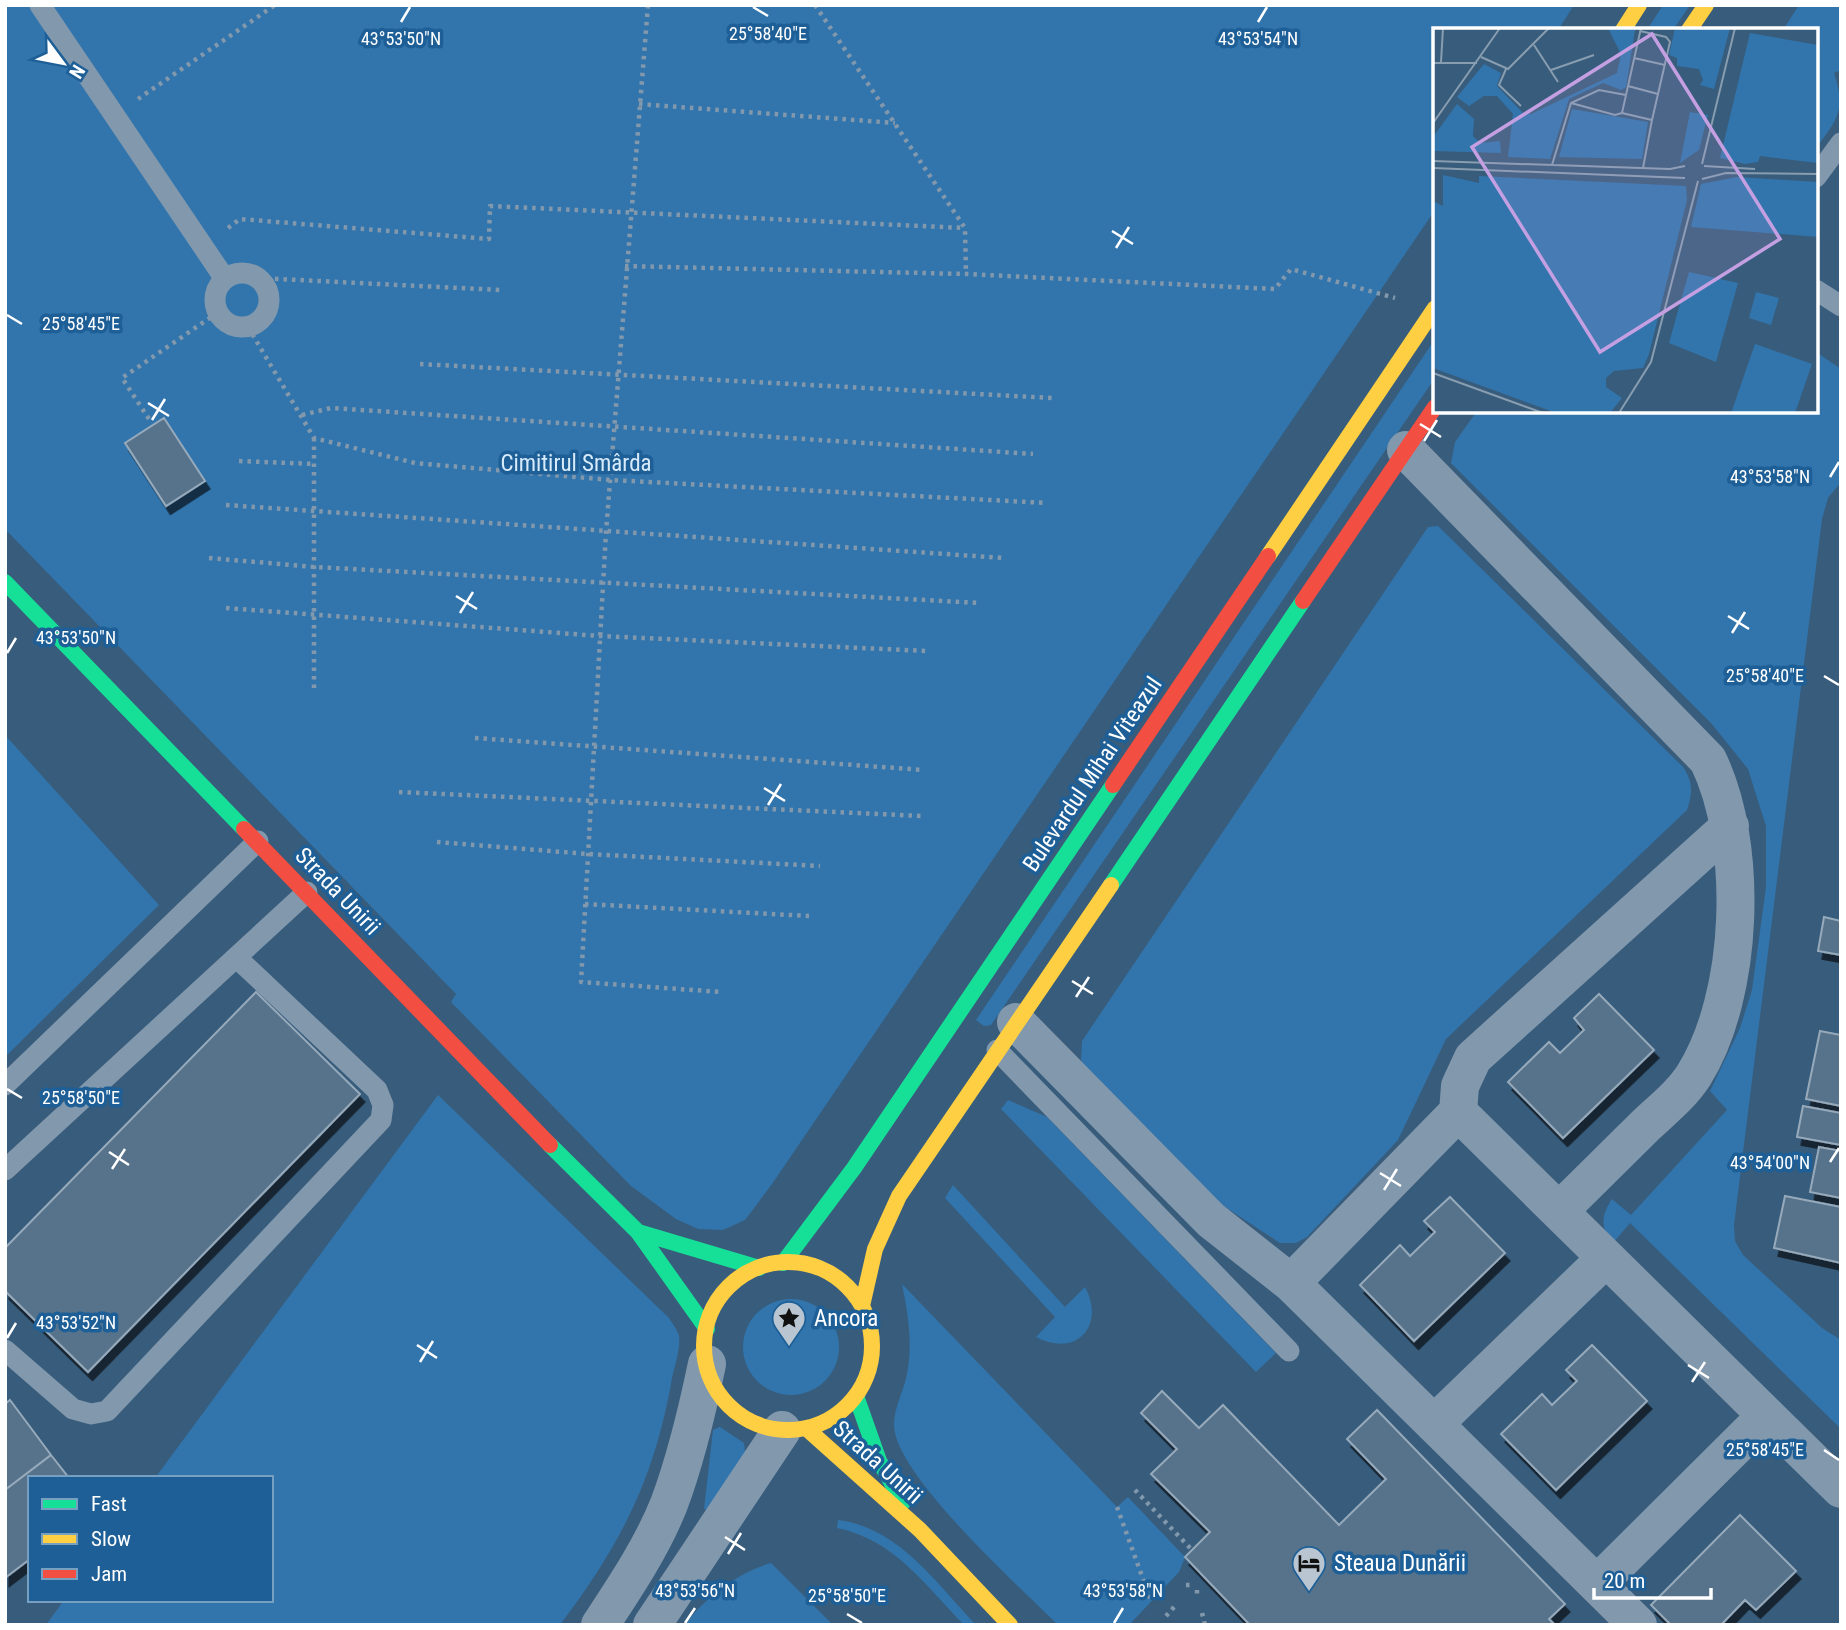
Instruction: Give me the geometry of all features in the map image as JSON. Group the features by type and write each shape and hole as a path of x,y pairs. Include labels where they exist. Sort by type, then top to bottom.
{"main road":[{"path":"1624,28 1639,5"},
{"path":"1690,28 1706,5"},
{"name":"Bulevardul Mihai Viteazul","path":"783,1263 854,1168 1433,311"},
{"path":"862,1306 865,1277 882,1227 1006,1036 1433,410"},
{"name":"Strada Unirii","path":"5,582 608,1206 638,1232 707,1346"},
{"name":"Strada Unirii","path":"638,1232 760,1268"},
{"path":"783,1263 806,1264 828,1272 848,1287 862,1306 870,1328 872,1352 867,1375 856,1396 829,1420 794,1429 759,1425 738,1414 715,1387 707,1346 722,1296 738,1279 760,1268 783,1263"},
{"name":"Strada Unirii","path":"856,1396 879,1461 920,1530"},
{"name":"Strada Unirii","path":"794,1429 920,1530 1010,1625"}],"street":[{"path":"1406,450 1708,760 1718,781 1730,826 1737,905 1733,955 1718,1016 1701,1062 1682,1090 1559,1211"},
{"path":"1291,1283 1458,1112 1460,1086 1473,1058 1730,826"},
{"path":"1006,1036 1211,1220 1291,1283 1638,1625"},
{"path":"1458,1112 1841,1489"},
{"path":"1434,1424 1606,1258"},
{"path":"600,1625 650,1542 668,1506 696,1416 707,1346"},
{"path":"1597,1584 1766,1416"},
{"path":"652,1625 794,1429"}],"lane":[{"path":"40,5 225,279"},
{"path":"1818,174 1841,142"},
{"path":"242,273 258,278 268,293 268,306 263,317 248,327 231,325 217,313 215,295 225,279 242,273"},
{"path":"1818,291 1841,306"},
{"path":"5,1084 258,841"},
{"path":"5,1170 307,892"},
{"path":"5,1350 73,1409 91,1414 107,1411 381,1120 383,1105 377,1090 237,958"},
{"path":"1006,1036 1289,1351"}],"path":[{"path":"115,115 275,5"},
{"path":"648,5 625,266 606,532 581,982 721,992"},
{"path":"815,5 965,228 967,274"},
{"path":"639,104 896,123"},
{"path":"202,245 240,219 489,239 490,206 965,228"},
{"path":"625,266 967,274 1275,289 1291,269 1396,298"},
{"path":"258,278 500,290"},
{"path":"149,419 122,378 217,313"},
{"path":"248,327 314,438 314,693"},
{"path":"420,364 1052,398"},
{"path":"302,415 331,408 1033,454"},
{"path":"314,438 415,463 611,480 1047,503"},
{"path":"239,461 315,464"},
{"path":"226,505 1004,558"},
{"path":"209,558 980,603"},
{"path":"226,608 600,636 927,651"},
{"path":"475,738 593,749 924,770"},
{"path":"399,792 922,817"},
{"path":"437,842 588,854 820,866"},
{"path":"585,904 809,916"},
{"path":"1135,1490 1192,1549"},
{"path":"1117,1507 1152,1601"},
{"path":"1166,1616 1175,1606"},
{"path":"1202,1613 1205,1625"}],"green space":[{"name":"Cimitirul Smârda","path":"5,5 1574,5 1559,28 1433,28 1433,213 772,1184 745,1220 723,1230 698,1229 676,1219 631,1186 451,1002 456,994 5,529"},
{"path":"1663,5 1690,5 1674,28 1648,28"},
{"path":"1799,5 1841,5 1841,70 1834,73 1838,85 1838,113 1818,145 1818,28 1784,28"},
{"path":"1433,342 1433,381 991,1025 984,1026 976,1020"},
{"path":"1818,353 1841,369 1841,482 1828,498 1822,519 1734,1225 1735,1241 1743,1255 1822,1328 1841,1340 1841,1429 1630,1223 1613,1243 1604,1227 1604,1216 1612,1199 1631,1215 1727,1110 1710,1091 1740,1028 1752,990 1766,887 1766,826 1748,769 1711,723 1451,463 1455,442 1476,413 1818,413"},
{"path":"1438,526 1683,767 1690,782 1690,798 1687,810 1446,1039 1398,1140 1307,1237 1296,1243 1280,1243 1219,1203 1088,1071 1081,1060 1082,1041 1428,527"},
{"path":"5,735 159,905 5,1057"},
{"path":"438,1095 669,1318 679,1336 678,1354 664,1419 644,1482 617,1539 560,1625 46,1625 63,1602 273,1602 273,1476 156,1476"},
{"path":"1008,1100 1047,1117 1276,1353 1256,1372 1001,1109"},
{"path":"953,1185 1065,1307 1085,1287 1091,1301 1092,1314 1089,1325 1075,1341 1063,1344 1036,1337 1055,1317 945,1198"},
{"path":"902,1284 1117,1507 1128,1497 1185,1557 1179,1572 1129,1625 1058,1625 962,1530 914,1472 900,1446 894,1425 910,1351"},
{"path":"791,1299 809,1303 825,1313 835,1329 839,1347 835,1365 825,1381 809,1391 791,1395 773,1391 757,1381 747,1365 743,1347 747,1329 757,1313 773,1303"},
{"path":"720,1427 744,1443 745,1452 711,1510 704,1509 713,1430"},
{"path":"838,1520 860,1525 898,1545 976,1625 964,1625 922,1579 892,1553 876,1542 837,1528"},
{"path":"771,1563 833,1625 685,1625 702,1605 723,1587"}],"building":[{"path":"164,418 205,481 166,506 125,443"},
{"path":"1824,917 1841,921 1841,955 1818,951"},
{"path":"256,992 360,1094 88,1372 5,1291 5,1248"},
{"path":"1599,994 1654,1050 1563,1138 1508,1082 1549,1042 1560,1053 1584,1030 1574,1018"},
{"path":"1820,1031 1841,1035 1841,1106 1806,1099"},
{"path":"1803,1106 1841,1113 1841,1145 1797,1137"},
{"path":"1819,1147 1841,1151 1841,1198 1810,1192"},
{"path":"1785,1196 1841,1207 1841,1263 1774,1248"},
{"path":"1450,1197 1505,1253 1414,1341 1360,1285 1400,1245 1410,1256 1435,1232 1424,1221"},
{"path":"1592,1345 1647,1401 1556,1490 1501,1434 1542,1394 1552,1405 1577,1381 1566,1370"},
{"path":"1162,1391 1199,1428 1223,1405 1339,1525 1386,1479 1347,1439 1377,1410 1565,1604 1549,1619 1555,1625 1250,1625 1185,1557 1210,1532 1151,1474 1177,1449 1141,1413"},
{"path":"10,1400 51,1455 5,1490 5,1404"},
{"path":"51,1455 67,1476 28,1476 28,1561 5,1578 5,1490"},
{"path":"1740,1515 1796,1571 1756,1610 1745,1600 1721,1625 1671,1625 1651,1605"}],"traffic: fast":[{"path":"5,582 244,829"},
{"path":"1111,885 1303,601"},
{"path":"783,1263 854,1168 1113,785"},
{"path":"550,1145 638,1232 707,1329"},
{"path":"638,1232 759,1268"},
{"path":"856,1396 879,1461 903,1502"}],"traffic: slow":[{"path":"1624,28 1639,5"},
{"path":"1690,28 1706,5"},
{"path":"1268,556 1433,311"},
{"path":"862,1306 875,1249 899,1196 1111,885"},
{"path":"788,1262 820,1269 847,1287 865,1314 872,1346 865,1378 847,1405 820,1423 788,1430 756,1423 729,1405 711,1378 704,1346 711,1314 729,1287 756,1269 788,1262"},
{"path":"806,1428 920,1530 1010,1625"}],"traffic: jam":[{"path":"1303,601 1433,410"},
{"path":"1113,785 1268,556"},
{"path":"244,829 550,1145"}],"place":[{"name":"Ancora","path":"789,1348"},
{"name":"Steaua Dunării","path":"1309,1593"}]}
